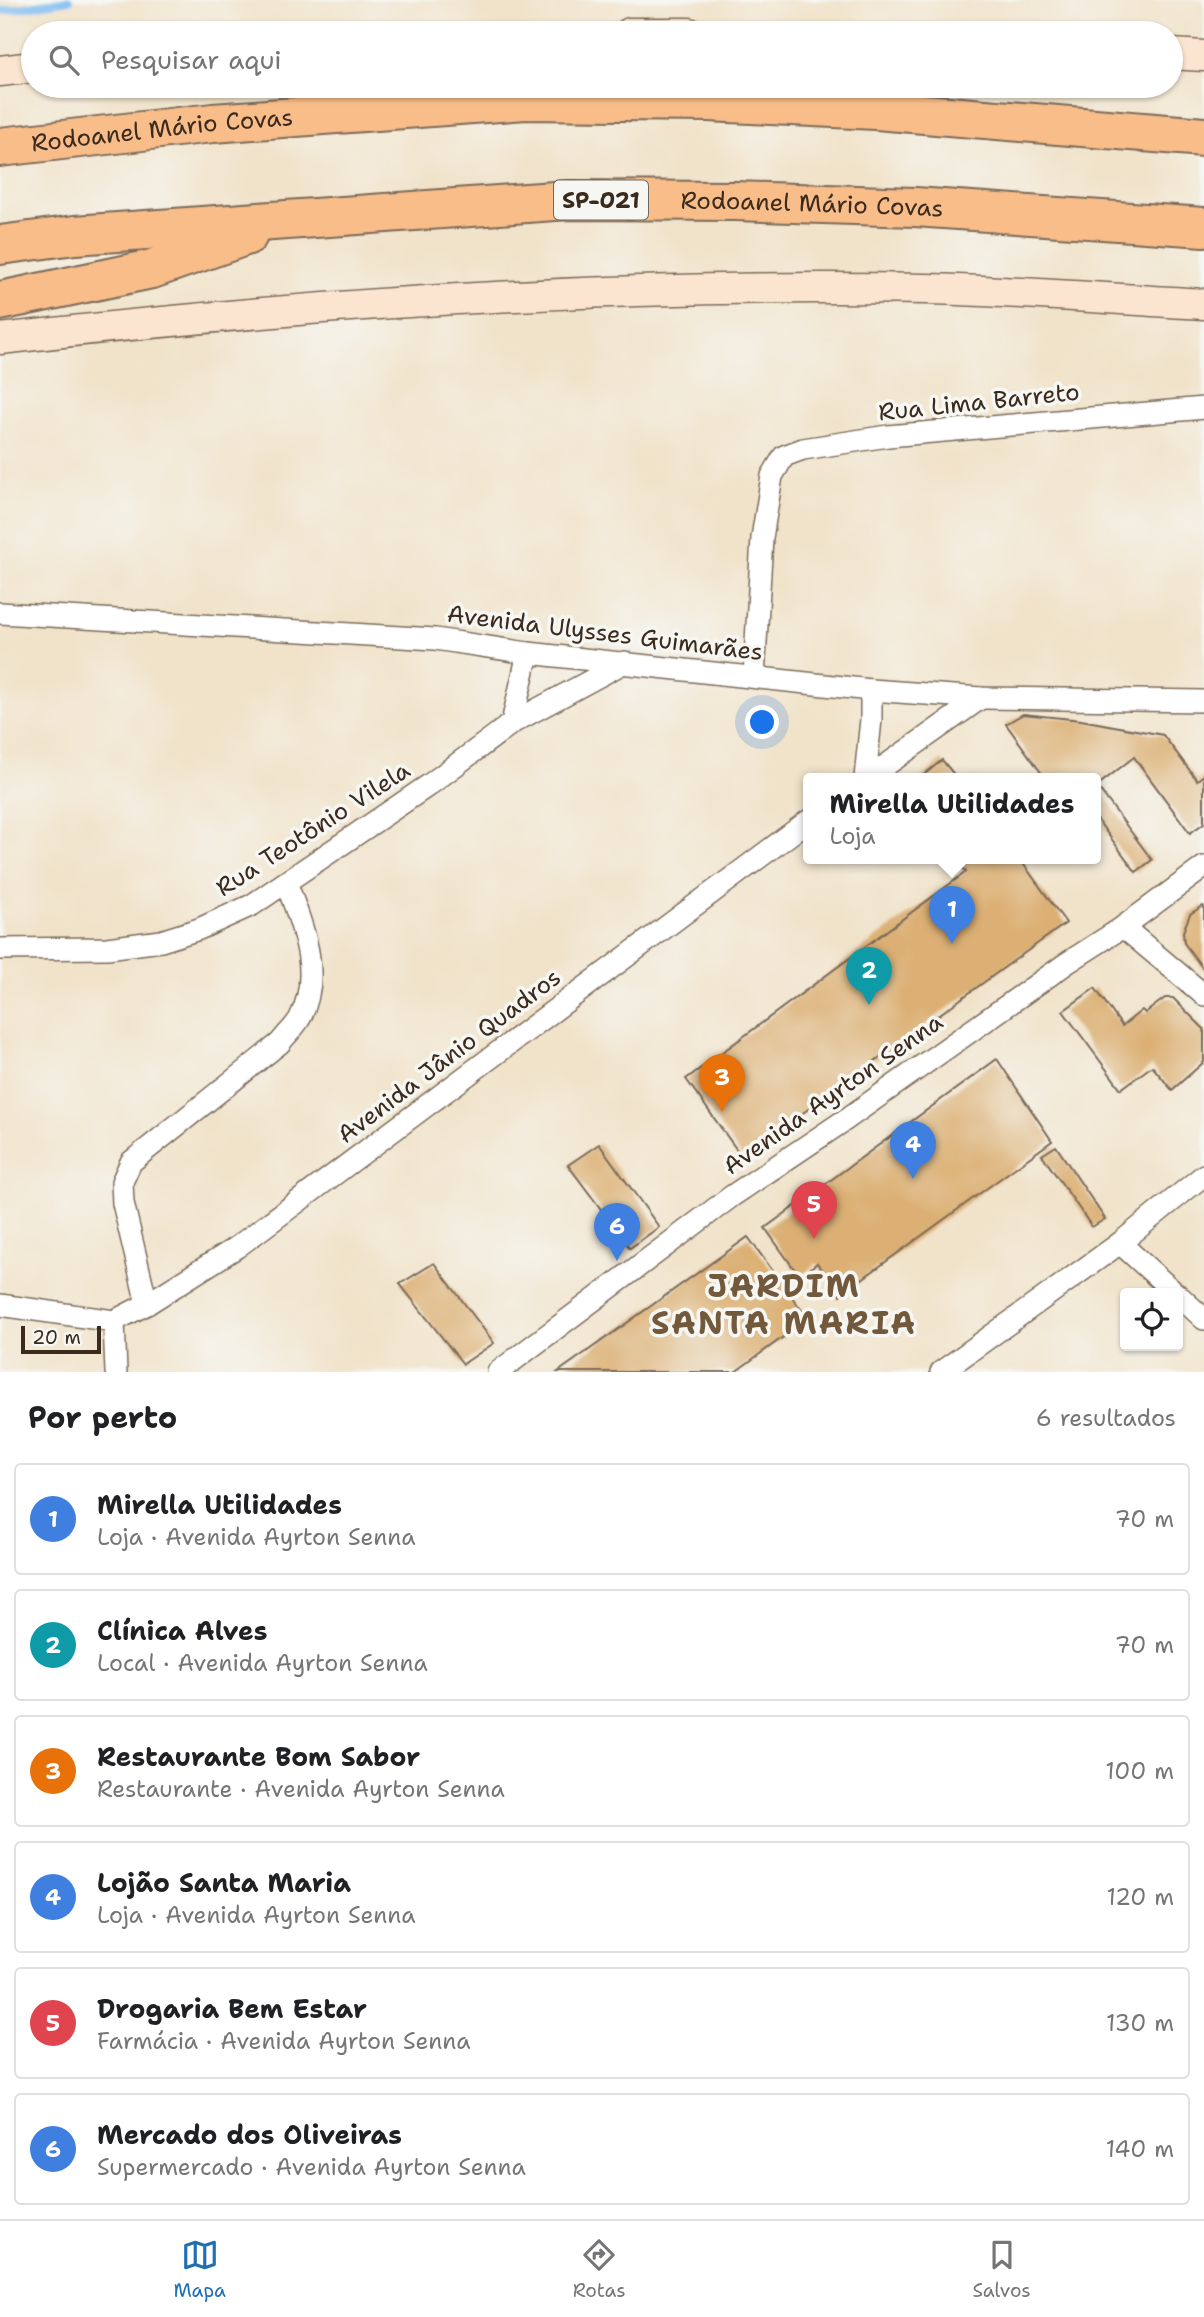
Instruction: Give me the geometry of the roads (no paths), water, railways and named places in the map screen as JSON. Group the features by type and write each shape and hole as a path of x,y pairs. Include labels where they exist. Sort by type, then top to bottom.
{"highway":[{"name":"Rodoanel Mário Covas","path":"0,147 213,122 526,100 708,102 876,110 1204,137"},
{"name":"Rodoanel Mário Covas","path":"0,245 75,235 569,200 734,201 915,207 1204,227"},
{"path":"0,301 152,269 294,218"}],"main road":[{"path":"1183,55 1204,56"},
{"path":"0,71 21,69"},
{"path":"0,339 278,312 440,300 602,293 927,289 1204,303"}],"street":[{"name":"Rua Lima Barreto","path":"754,677 762,537 772,476 784,456 803,449 888,436 1204,408"},
{"name":"Avenida Ulysses Guimarães","path":"0,613 435,639 528,653 872,690 981,698 1204,701"},
{"path":"512,723 528,653"},
{"name":"Rua Teotônio Vilela","path":"0,949 107,948 161,941 199,929 241,910 429,785 512,723 625,662"},
{"path":"866,773 872,690"},
{"path":"873,773 981,698"},
{"name":"Avenida Jânio Quadros","path":"114,1321 147,1304 236,1247 803,825"},
{"name":"Avenida Ayrton Senna","path":"498,1372 732,1196 1123,927 1204,867"},
{"path":"147,1304 123,1203 122,1182 131,1162 280,1043 300,1018 311,985 309,951 286,882"},
{"path":"1123,927 1204,995"},
{"path":"941,1372 1120,1243 1204,1175"},
{"path":"1120,1243 1170,1288"},
{"path":"1183,1300 1204,1319"},
{"path":"0,1305 114,1321 116,1372"}],"waterway":[{"path":"0,11 69,0"}],"place":[{"name":"Mirella Utilidades","path":"952,944"},
{"name":"Clínica Alves","path":"869,1005"},
{"name":"Restaurante Bom Sabor","path":"722,1112"},
{"name":"Lojão Santa Maria","path":"913,1179"},
{"name":"Drogaria Bem Estar","path":"814,1239"},
{"name":"Mercado dos Oliveiras","path":"617,1261"}],"district":[{"name":"JARDIM SANTA MARIA","path":"784,1304"}]}
